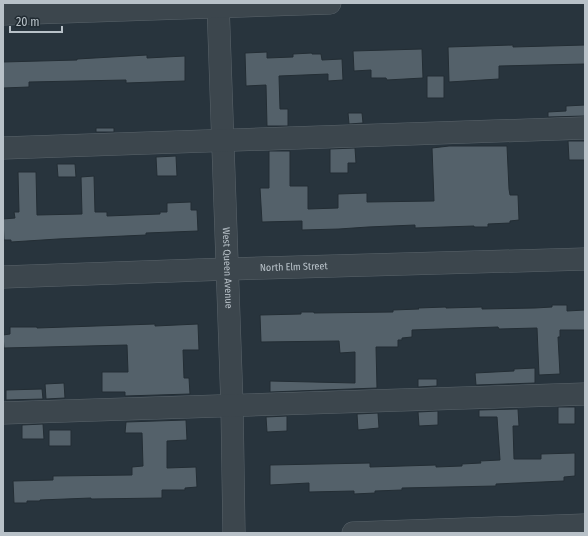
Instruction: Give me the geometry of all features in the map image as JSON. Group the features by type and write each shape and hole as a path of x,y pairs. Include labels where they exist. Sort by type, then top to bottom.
{"street":[{"path":"3,14 218,5 330,3"},
{"name":"West Queen Avenue","path":"218,5 232,405 234,533"},
{"path":"3,148 585,128"},
{"name":"North Elm Street","path":"3,276 585,259"},
{"path":"3,413 585,394"},
{"path":"353,533 585,525"}],"building":[{"path":"513,45 513,47 585,45 585,64 499,66 499,79 449,82 448,47"},
{"path":"422,49 423,78 387,80 386,78 371,78 371,70 354,71 353,51"},
{"path":"267,52 267,58 293,57 293,54 312,53 321,54 322,60 342,59 343,80 328,81 328,74 279,76 280,109 288,109 288,126 267,126 266,85 246,86 245,53"},
{"path":"147,55 147,58 185,56 185,81 126,83 126,80 29,82 29,87 3,88 3,62 77,60"},
{"path":"427,76 444,76 444,98 427,98"},
{"path":"585,105 585,116 548,117 548,112 566,111 566,106"},
{"path":"348,113 362,113 363,123 349,124"},
{"path":"96,128 114,128 114,132 96,132"},
{"path":"568,141 585,141 585,160 569,160"},
{"path":"449,146 507,146 509,189 510,195 518,195 519,220 510,221 510,223 488,224 488,227 415,228 415,225 302,230 302,221 262,222 260,188 269,188 269,151 290,151 290,186 308,186 308,209 338,208 338,194 367,193 367,202 434,201 432,148"},
{"path":"355,148 356,163 348,163 348,173 330,173 330,149"},
{"path":"176,156 177,176 157,176 156,157"},
{"path":"57,164 75,164 76,177 58,177"},
{"path":"18,172 36,172 37,215 82,214 81,177 94,176 95,212 107,212 107,216 160,214 160,212 167,212 167,203 191,202 191,210 197,210 198,231 11,242 11,240 4,240 3,219 15,218 14,212 19,212"},
{"path":"552,305 567,305 567,311 585,310 585,330 560,330 560,337 558,337 560,374 539,375 537,328 499,329 498,327 412,330 412,337 398,340 398,347 376,347 377,388 270,392 270,381 355,383 355,352 340,353 339,341 261,342 260,315 301,314 301,312 393,312 393,310 446,307 482,307 482,309 535,308 552,307"},
{"path":"155,324 155,326 198,324 199,350 183,350 184,378 189,378 190,394 125,396 125,392 102,392 102,372 128,372 127,345 4,348 3,335 10,334 10,327 37,328"},
{"path":"535,368 535,383 476,385 475,373 514,371 514,369"},
{"path":"418,379 437,379 437,386 418,387"},
{"path":"64,383 65,398 46,399 45,384"},
{"path":"42,389 43,399 6,400 6,390"},
{"path":"558,407 575,407 575,424 558,424"},
{"path":"518,409 519,426 513,426 514,459 541,459 541,454 575,453 575,476 564,477 564,481 496,484 496,486 402,488 402,490 375,491 375,493 354,494 354,491 309,492 309,483 270,485 270,465 370,463 370,467 436,465 436,467 462,466 462,464 481,463 480,461 500,460 497,417 479,417 479,410"},
{"path":"438,411 438,425 419,426 418,412"},
{"path":"378,413 379,428 358,430 357,414"},
{"path":"287,416 287,431 267,432 266,417"},
{"path":"186,420 187,440 167,441 167,468 196,467 197,487 185,488 185,490 162,490 162,498 91,498 40,500 27,501 27,503 14,503 13,481 53,480 53,476 132,475 132,467 143,466 142,433 125,433 126,422"},
{"path":"43,424 44,439 22,439 22,425"},
{"path":"49,430 71,430 71,446 49,446"}]}
